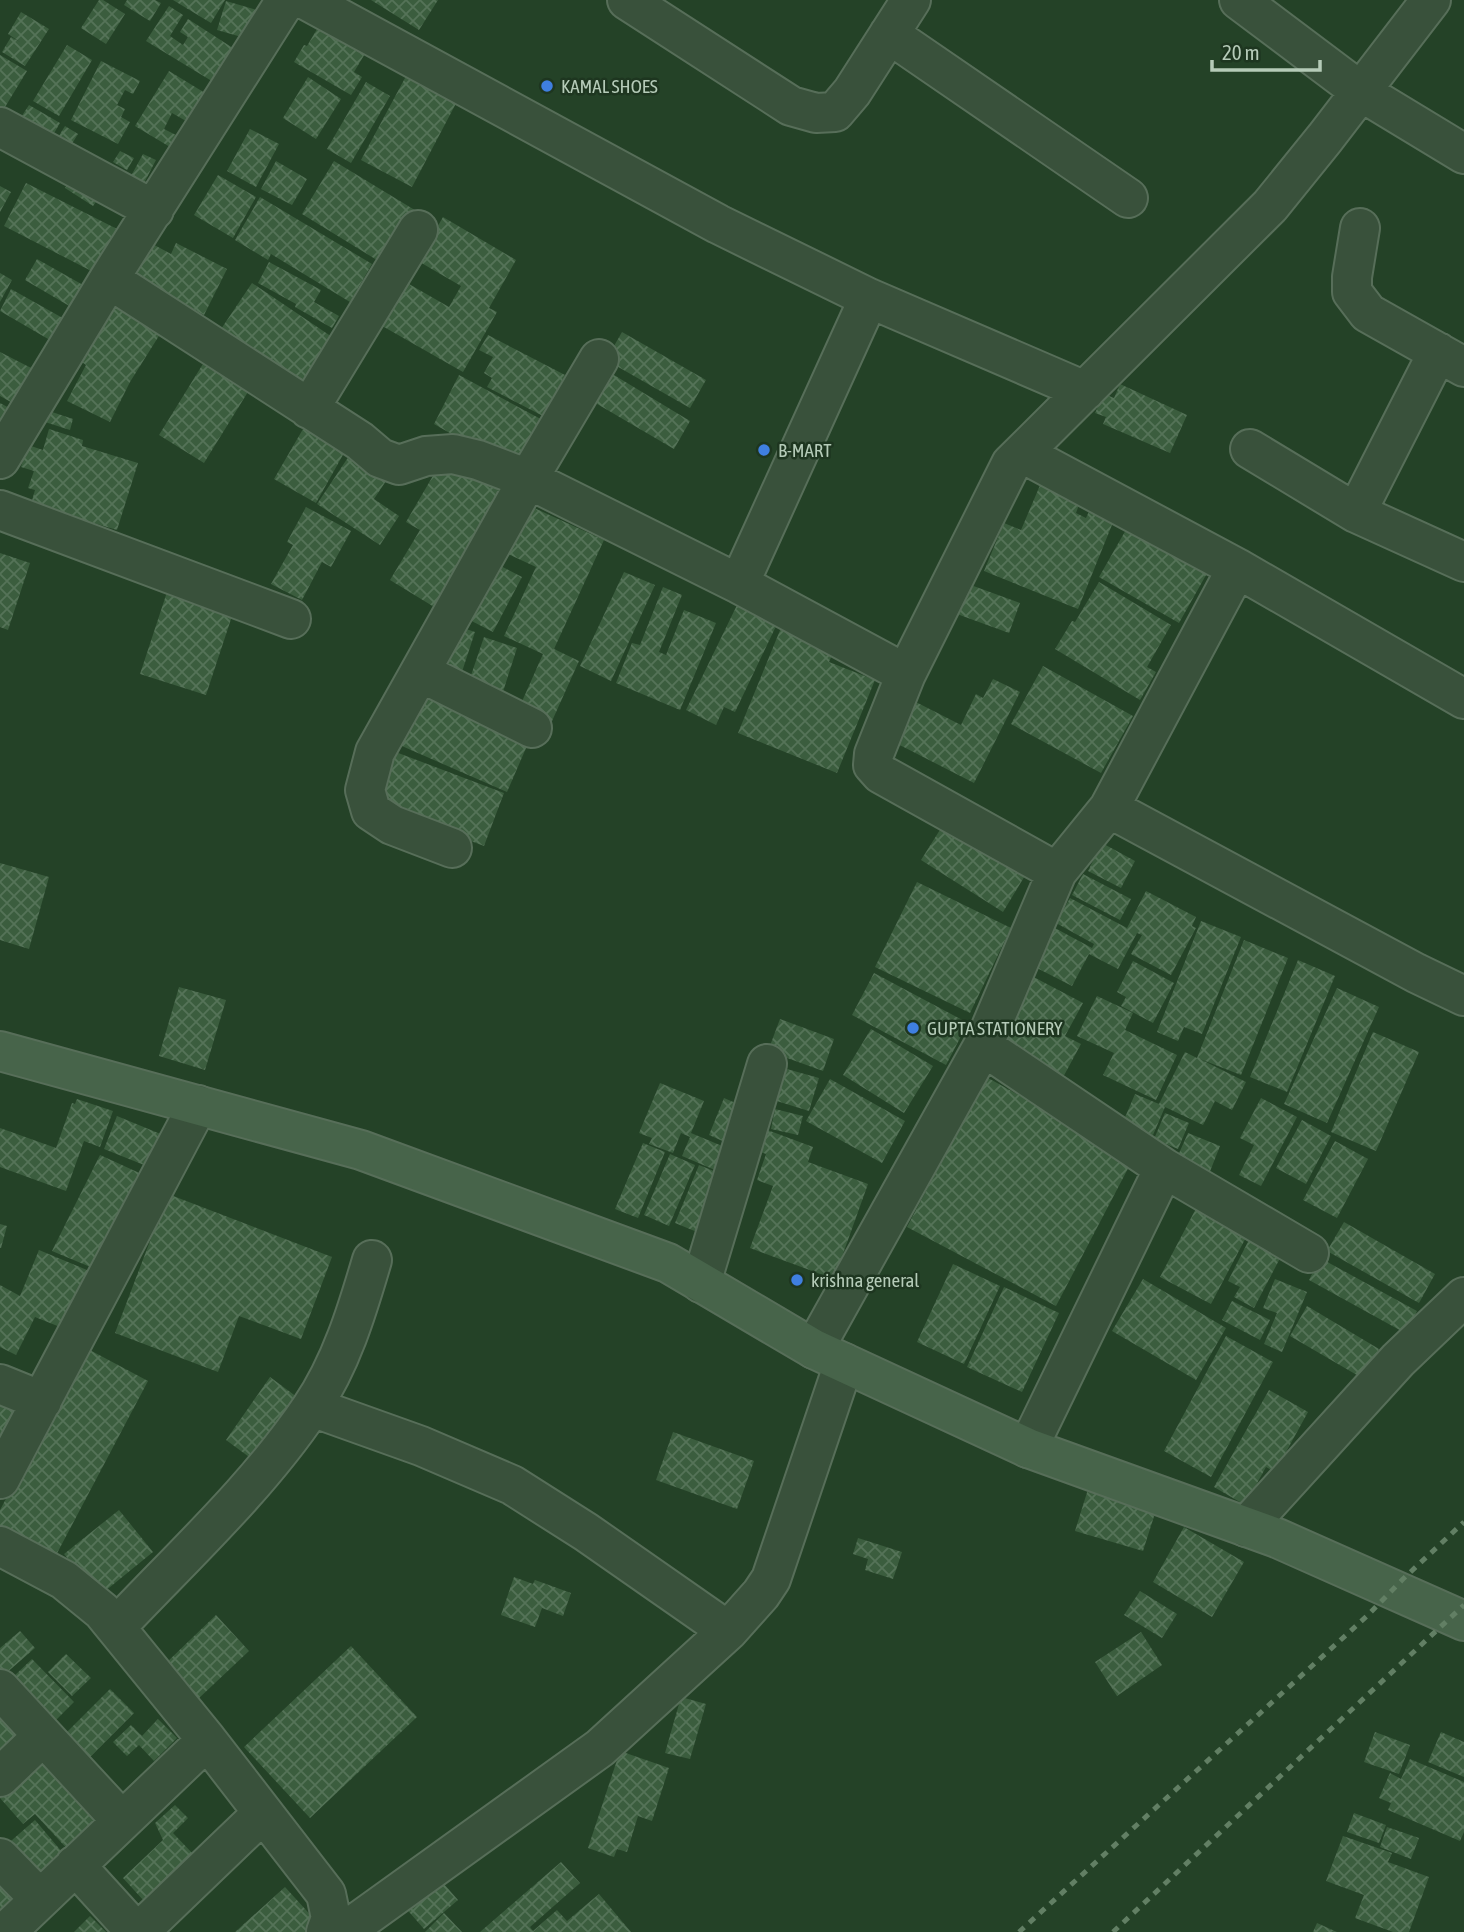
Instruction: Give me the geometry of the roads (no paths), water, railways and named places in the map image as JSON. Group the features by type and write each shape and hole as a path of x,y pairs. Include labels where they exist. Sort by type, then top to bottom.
{"street":[{"path":"0,459 109,279 286,0"},
{"path":"306,0 718,224 869,298 1085,391"},
{"path":"627,0 791,106 816,113 835,112 852,92 912,0"},
{"path":"1239,0 1360,91 1464,154"},
{"path":"1057,872 881,774 873,765 874,754 906,674 1011,464 1270,206 1431,0"},
{"path":"889,34 1128,198"},
{"path":"0,127 154,210"},
{"path":"1356,513 1451,359 1368,313 1352,292 1360,228"},
{"path":"309,409 418,230"},
{"path":"109,279 360,441 380,458 399,465 426,456 453,454 478,460 528,479 738,584 906,674"},
{"path":"738,584 869,298"},
{"path":"452,848 392,825 371,811 365,790 375,752 528,479 599,359"},
{"path":"1250,449 1356,513 1464,562"},
{"path":"1022,453 1237,568 1464,699"},
{"path":"0,510 291,619"},
{"path":"344,1932 600,1748 728,1631 771,1579 829,1356 983,1046 1057,872 1109,808 1237,568"},
{"path":"420,672 532,728"},
{"path":"1109,808 1416,973 1464,996"},
{"path":"983,1046 1164,1168 1309,1252"},
{"path":"0,1051 361,1150 668,1263 829,1356 1028,1448 1278,1538 1464,1621"},
{"path":"701,1283 768,1064"},
{"path":"0,1479 198,1105"},
{"path":"1028,1448 1164,1168"},
{"path":"116,1627 261,1474 312,1407 338,1360 372,1260"},
{"path":"1246,1527 1398,1360 1464,1297"},
{"path":"0,1384 42,1401"},
{"path":"312,1407 421,1446 512,1485 586,1532 728,1631"},
{"path":"0,1546 64,1580 102,1611 116,1627 326,1894 331,1918 326,1932"},
{"path":"0,1689 122,1821"},
{"path":"0,1777 43,1736"},
{"path":"6,1932 206,1740"},
{"path":"75,1865 137,1932 263,1813"},
{"path":"0,1858 40,1899"}],"railway":[{"path":"1019,1932 1367,1616 1464,1522"},
{"path":"1113,1932 1464,1605"}],"place":[{"name":"KAMAL SHOES","path":"547,86"},
{"name":"B-MART","path":"764,450"},
{"name":"GUPTA STATIONERY","path":"913,1028"},
{"name":"krishna general","path":"797,1280"}]}
